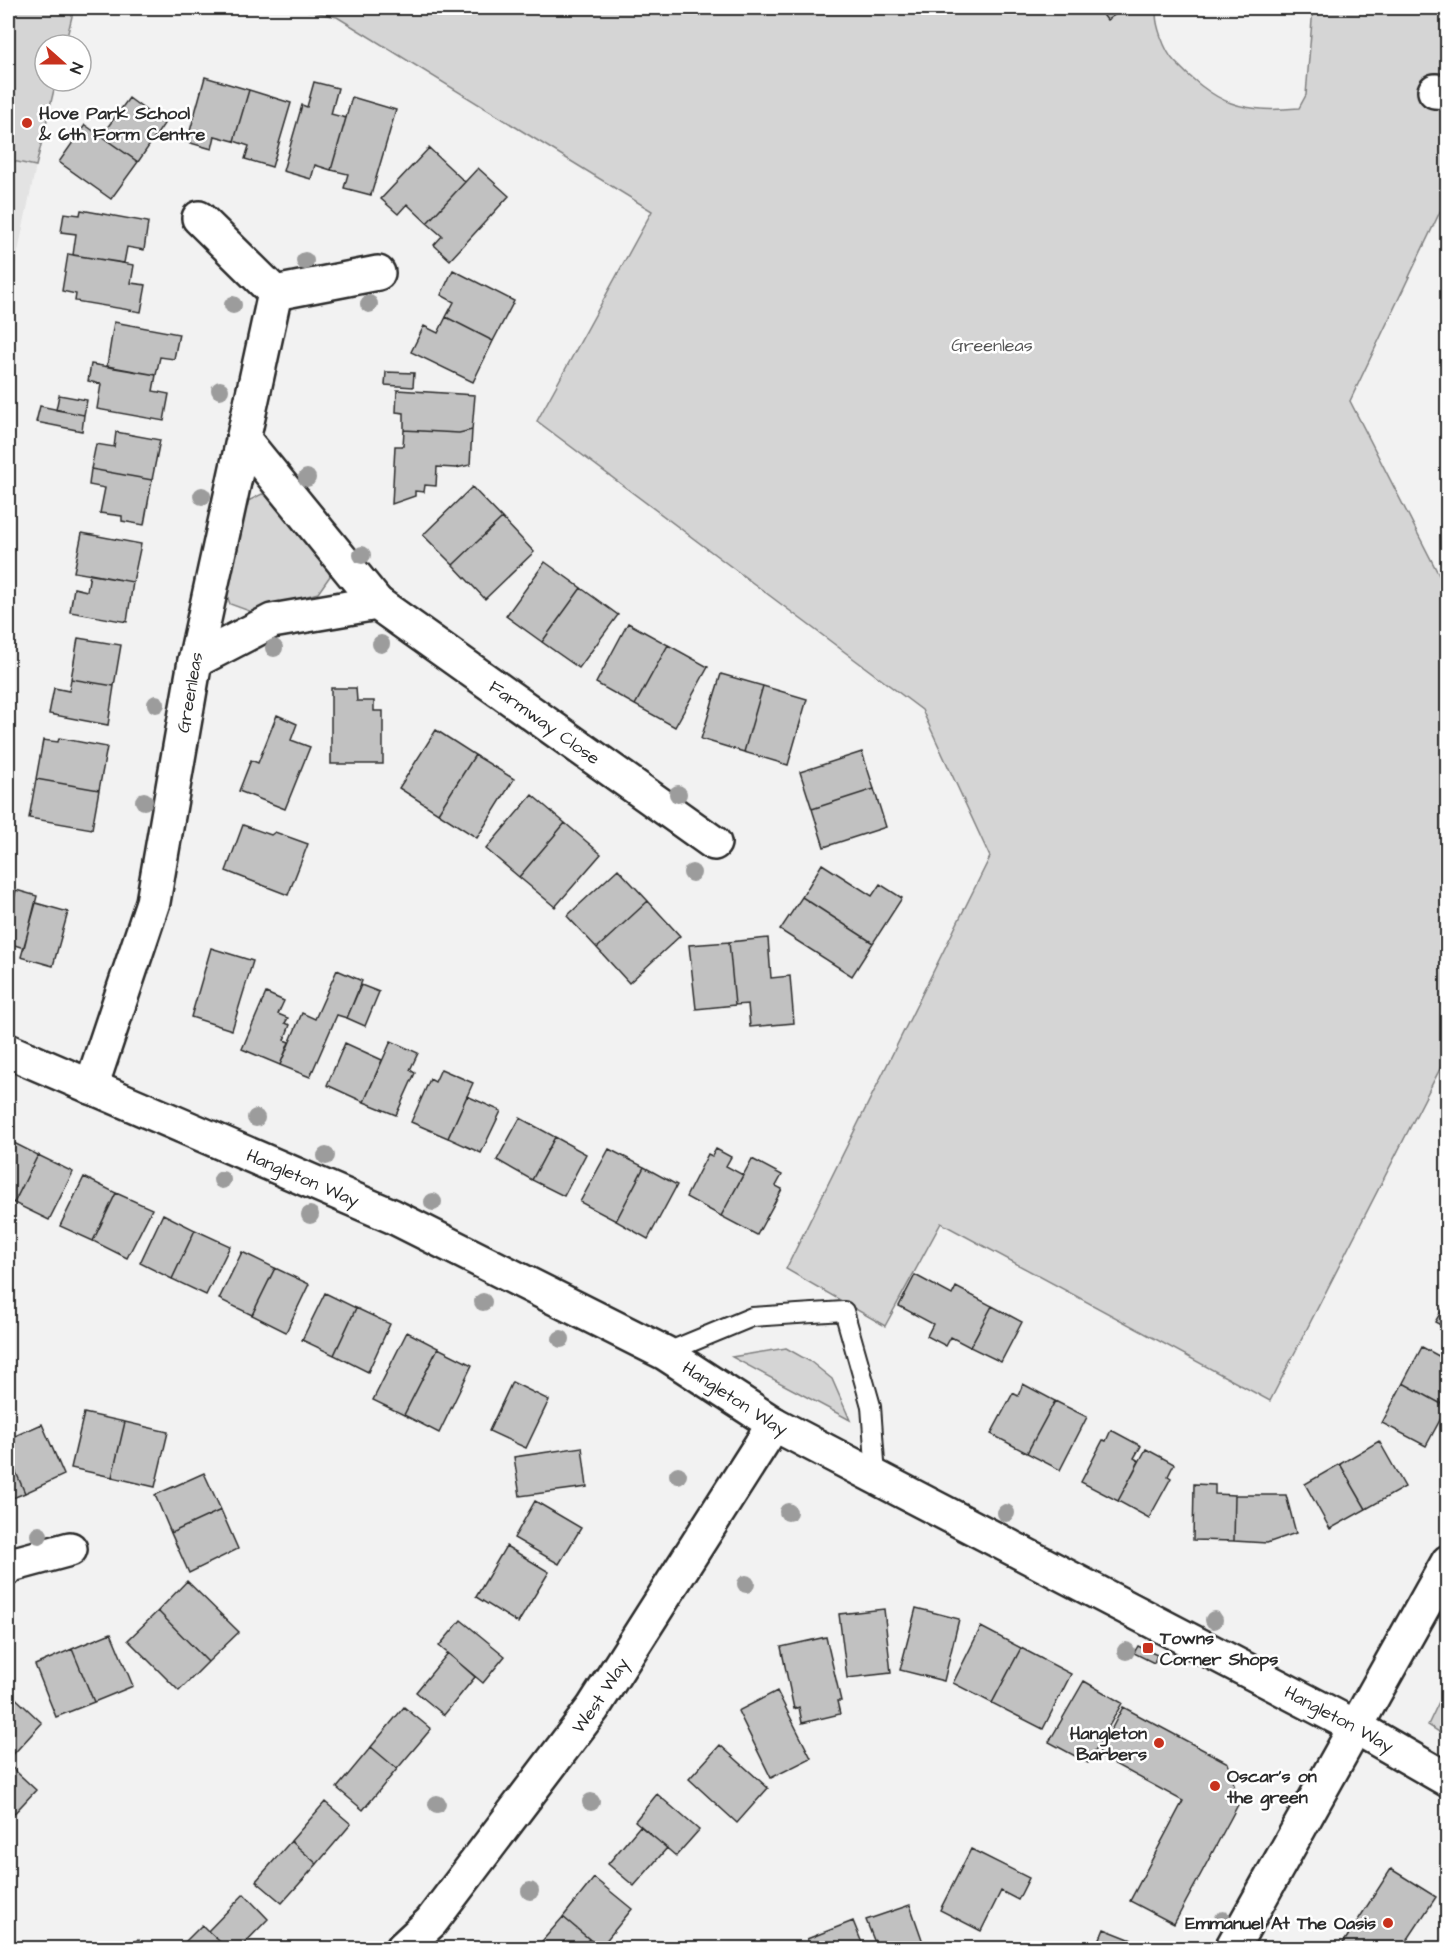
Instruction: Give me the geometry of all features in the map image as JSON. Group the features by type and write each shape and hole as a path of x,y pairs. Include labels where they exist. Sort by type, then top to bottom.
{"street":[{"path":"199,218 275,293 378,273"},
{"name":"Greenleas","path":"91,1087 153,902 195,661 275,293"},
{"name":"Farmway Close","path":"244,440 377,603 714,843"},
{"path":"195,661 272,621 377,603"},
{"name":"Hangleton Way","path":"8,1051 392,1216 665,1353 774,1424 1356,1727 1448,1780"},
{"name":"West Way","path":"403,1948 431,1922 593,1708 774,1424"},
{"path":"8,1568 11,1565 70,1550"},
{"path":"1232,1948 1448,1562"}],"lane":[{"path":"665,1353 752,1317 844,1311 872,1406 876,1476"}],"shaded area":[{"name":"Hove Park School & 6th Form Centre","path":"8,8 74,8 68,33 33,33 33,93 53,93 8,299"}],"green space":[{"name":"Hove Park School & 6th Form Centre","path":"8,8 74,8 68,33 33,33 33,93 53,93 36,166 8,160"},
{"name":"Greenleas","path":"297,8 1157,8 1158,28 1167,51 1194,80 1216,96 1231,103 1256,109 1273,109 1299,108 1306,95 1313,8 1447,8 1447,197 1350,401 1445,587 1448,673 1447,1055 1270,1401 941,1223 885,1326 786,1269 990,857 922,710 537,421 652,211 337,17"},
{"path":"262,494 281,501 326,562 330,576 318,593 252,612 230,604 225,590 242,504"},
{"path":"786,1348 811,1362 832,1379 850,1420 732,1357"},
{"path":"1447,1685 1447,1737 1428,1725"}],"building":[{"path":"1098,8 1125,8 1107,20"},
{"path":"205,77 249,90 234,141 215,136 212,149 187,142"},
{"path":"314,82 338,88 331,114 346,118 331,170 315,165 311,179 283,171 302,105 307,107"},
{"path":"249,90 291,103 272,167 245,159 249,146 234,141"},
{"path":"352,97 396,110 371,195 344,188 348,174 331,170"},
{"path":"129,98 164,124 138,162 101,136"},
{"path":"85,125 138,162 111,199 59,162"},
{"path":"429,148 465,182 427,223 407,204 398,214 381,199"},
{"path":"478,168 509,196 450,260 434,245 442,236 427,223"},
{"path":"81,210 148,222 144,250 127,247 124,263 73,255 76,234 61,232 64,213 80,215"},
{"path":"68,254 134,265 131,283 146,285 141,312 75,301 76,294 62,291"},
{"path":"453,270 514,301 493,341 446,317 454,302 441,295"},
{"path":"446,317 493,341 473,382 411,352 424,326 438,333"},
{"path":"114,322 179,334 174,359 160,357 156,375 107,366"},
{"path":"91,364 156,375 153,391 169,394 164,421 97,409 101,384 88,381"},
{"path":"386,372 414,373 413,387 385,385"},
{"path":"397,390 475,395 472,430 459,433 404,430 404,413 396,412"},
{"path":"59,395 87,400 84,415 56,410"},
{"path":"40,406 84,415 82,431 36,422"},
{"path":"404,430 459,433 472,430 470,465 456,468 437,467 436,486 425,485 424,492 415,491 415,496 392,504 395,446 403,446"},
{"path":"116,432 160,440 152,480 91,469 96,444 114,447"},
{"path":"91,469 152,480 144,525 122,521 122,516 100,513 105,488 89,485"},
{"path":"472,487 502,518 453,565 423,535"},
{"path":"502,518 534,552 485,599 453,565"},
{"path":"82,533 141,544 133,582 74,572"},
{"path":"545,562 581,588 542,642 506,616"},
{"path":"90,574 133,582 127,622 70,612 74,588 87,591"},
{"path":"581,588 618,615 579,668 542,642"},
{"path":"628,623 668,645 635,705 596,683"},
{"path":"78,638 121,645 114,686 71,679"},
{"path":"668,645 708,667 675,727 635,705"},
{"path":"721,674 763,686 744,752 701,739"},
{"path":"71,679 114,686 108,725 49,714 54,688 69,691"},
{"path":"763,686 807,699 788,765 744,752"},
{"path":"331,688 356,688 357,701 374,701 374,711 383,711 383,764 331,764"},
{"path":"277,715 297,724 291,740 310,747 285,809 239,791 251,760 258,763"},
{"path":"436,730 475,755 438,813 399,788"},
{"path":"59,738 107,747 99,790 36,779 43,740 58,742"},
{"path":"862,752 874,789 812,809 800,772"},
{"path":"475,755 514,779 477,838 438,813"},
{"path":"36,779 99,790 92,829 29,818"},
{"path":"874,789 886,827 824,847 812,809"},
{"path":"532,795 565,823 519,877 486,849"},
{"path":"565,823 601,854 555,907 519,877"},
{"path":"243,825 271,835 275,832 308,844 288,895 226,871"},
{"path":"822,864 872,896 880,884 902,898 873,943 802,897"},
{"path":"618,869 648,901 597,948 567,916"},
{"path":"16,890 37,896 24,948 8,943 8,907 12,908"},
{"path":"802,897 873,943 852,976 780,930"},
{"path":"648,901 680,936 629,983 597,948"},
{"path":"36,903 68,912 53,966 21,957"},
{"path":"768,938 771,978 790,976 794,1023 750,1027 748,1004 735,1005 729,942"},
{"path":"729,942 735,1005 696,1009 689,945"},
{"path":"211,948 253,961 232,1030 191,1017"},
{"path":"337,970 362,981 347,1018 337,1015 310,1077 280,1065 302,1013 315,1019"},
{"path":"361,985 379,992 365,1026 347,1018"},
{"path":"266,993 284,1001 278,1014 288,1018 285,1023 290,1025 284,1040 289,1042 280,1065 242,1049"},
{"path":"391,1041 418,1053 410,1070 415,1073 396,1115 364,1102"},
{"path":"345,1043 382,1060 364,1102 327,1085"},
{"path":"441,1069 473,1083 448,1138 411,1122 430,1079 435,1082"},
{"path":"467,1096 501,1111 481,1153 448,1138"},
{"path":"520,1118 555,1137 532,1180 497,1160"},
{"path":"555,1137 586,1154 564,1196 532,1180"},
{"path":"8,1140 38,1155 14,1203 8,1200"},
{"path":"609,1149 644,1167 616,1221 580,1202"},
{"path":"716,1149 731,1157 726,1166 743,1175 721,1216 686,1197 708,1154 712,1156"},
{"path":"38,1155 73,1172 49,1220 14,1203"},
{"path":"752,1159 782,1175 776,1186 782,1189 757,1235 721,1216"},
{"path":"644,1167 677,1185 648,1239 616,1221"},
{"path":"84,1177 116,1193 93,1241 60,1226"},
{"path":"116,1193 152,1209 127,1258 93,1241"},
{"path":"163,1214 195,1230 172,1279 140,1263"},
{"path":"195,1230 230,1246 206,1295 172,1279"},
{"path":"242,1252 275,1268 252,1315 219,1299"},
{"path":"275,1268 309,1284 286,1332 252,1315"},
{"path":"915,1275 952,1295 956,1287 992,1306 970,1347 951,1337 946,1346 927,1336 933,1324 899,1306"},
{"path":"325,1293 356,1308 334,1355 302,1340"},
{"path":"1448,1300 1448,1329 1435,1322"},
{"path":"992,1306 1022,1322 1001,1362 970,1347"},
{"path":"356,1308 390,1324 368,1372 334,1355"},
{"path":"407,1332 438,1348 404,1415 373,1400"},
{"path":"1422,1347 1448,1361 1447,1407 1403,1383"},
{"path":"438,1348 472,1365 439,1433 404,1415"},
{"path":"512,1382 549,1400 526,1448 489,1431"},
{"path":"1403,1383 1447,1407 1426,1446 1382,1423"},
{"path":"1023,1384 1055,1401 1027,1453 991,1434 1013,1393 1018,1396"},
{"path":"1055,1401 1087,1417 1060,1470 1027,1453"},
{"path":"84,1413 125,1422 112,1477 71,1468"},
{"path":"125,1422 168,1432 155,1487 112,1477"},
{"path":"42,1424 64,1475 25,1493 8,1454 8,1439"},
{"path":"1111,1430 1141,1446 1134,1458 1139,1461 1118,1501 1081,1482 1103,1440 1106,1441"},
{"path":"1379,1441 1405,1487 1366,1509 1340,1464"},
{"path":"582,1447 587,1487 520,1496 514,1457"},
{"path":"1146,1449 1174,1464 1168,1476 1171,1478 1149,1518 1118,1501"},
{"path":"8,1454 25,1493 8,1500"},
{"path":"1340,1464 1366,1509 1330,1529 1305,1484"},
{"path":"204,1473 221,1510 171,1533 155,1495"},
{"path":"1194,1484 1215,1485 1215,1494 1235,1495 1234,1541 1193,1540"},
{"path":"1235,1495 1286,1495 1296,1533 1267,1543 1234,1541"},
{"path":"535,1501 581,1528 559,1564 514,1538"},
{"path":"221,1510 238,1549 189,1573 171,1533"},
{"path":"506,1546 549,1572 518,1623 476,1597"},
{"path":"187,1581 239,1632 208,1662 158,1611"},
{"path":"916,1608 959,1619 944,1681 900,1670"},
{"path":"884,1609 891,1673 847,1678 839,1614"},
{"path":"158,1611 208,1662 179,1691 128,1640"},
{"path":"461,1620 505,1656 483,1683 439,1646"},
{"path":"981,1627 1021,1648 992,1703 953,1683"},
{"path":"111,1633 133,1686 94,1702 72,1649"},
{"path":"826,1637 841,1701 837,1701 840,1714 802,1723 799,1707 794,1709 781,1647"},
{"path":"1138,1646 1157,1655 1154,1663 1134,1653"},
{"path":"1021,1648 1071,1674 1043,1729 992,1703"},
{"path":"72,1649 94,1702 56,1717 35,1665"},
{"path":"448,1653 475,1677 444,1715 416,1692"},
{"path":"1084,1681 1122,1703 1088,1763 1049,1742"},
{"path":"8,1691 42,1723 9,1759 8,1758"},
{"path":"777,1691 811,1758 771,1778 738,1711"},
{"path":"404,1707 431,1729 397,1769 371,1747"},
{"path":"1123,1707 1228,1763 1239,1803 1174,1924 1130,1901 1183,1801 1098,1755"},
{"path":"720,1745 768,1788 737,1823 689,1779"},
{"path":"371,1747 397,1769 363,1810 337,1788"},
{"path":"8,1764 36,1790 8,1820"},
{"path":"657,1794 699,1830 676,1856 635,1821"},
{"path":"325,1802 351,1824 317,1864 291,1841"},
{"path":"640,1826 667,1848 634,1886 608,1864"},
{"path":"291,1841 317,1864 282,1903 256,1881"},
{"path":"971,1849 1029,1878 1018,1900 1001,1891 981,1931 940,1910"},
{"name":"Emmanuel At The Oasis","path":"1391,1869 1436,1897 1402,1948 1340,1948"},
{"path":"594,1878 632,1909 600,1948 563,1917"},
{"path":"244,1894 268,1919 240,1948 227,1948 208,1931"},
{"path":"910,1905 925,1948 877,1948 866,1920"},
{"path":"563,1917 589,1939 581,1948 536,1948"},
{"path":"853,1921 864,1948 811,1948 807,1939"},
{"path":"202,1925 208,1931 227,1948 179,1948"},
{"path":"1104,1929 1152,1948 1096,1948"},
{"path":"138,1939 149,1948 129,1948"}],"place":[{"name":"Hove Park School & 6th Form Centre","path":"27,123"},
{"name":"Towns Corner Shops","path":"1148,1648"},
{"name":"Hangleton Barbers","path":"1159,1743"},
{"name":"Oscar's on the green","path":"1215,1786"},
{"name":"Emmanuel At The Oasis","path":"1388,1923"}]}
